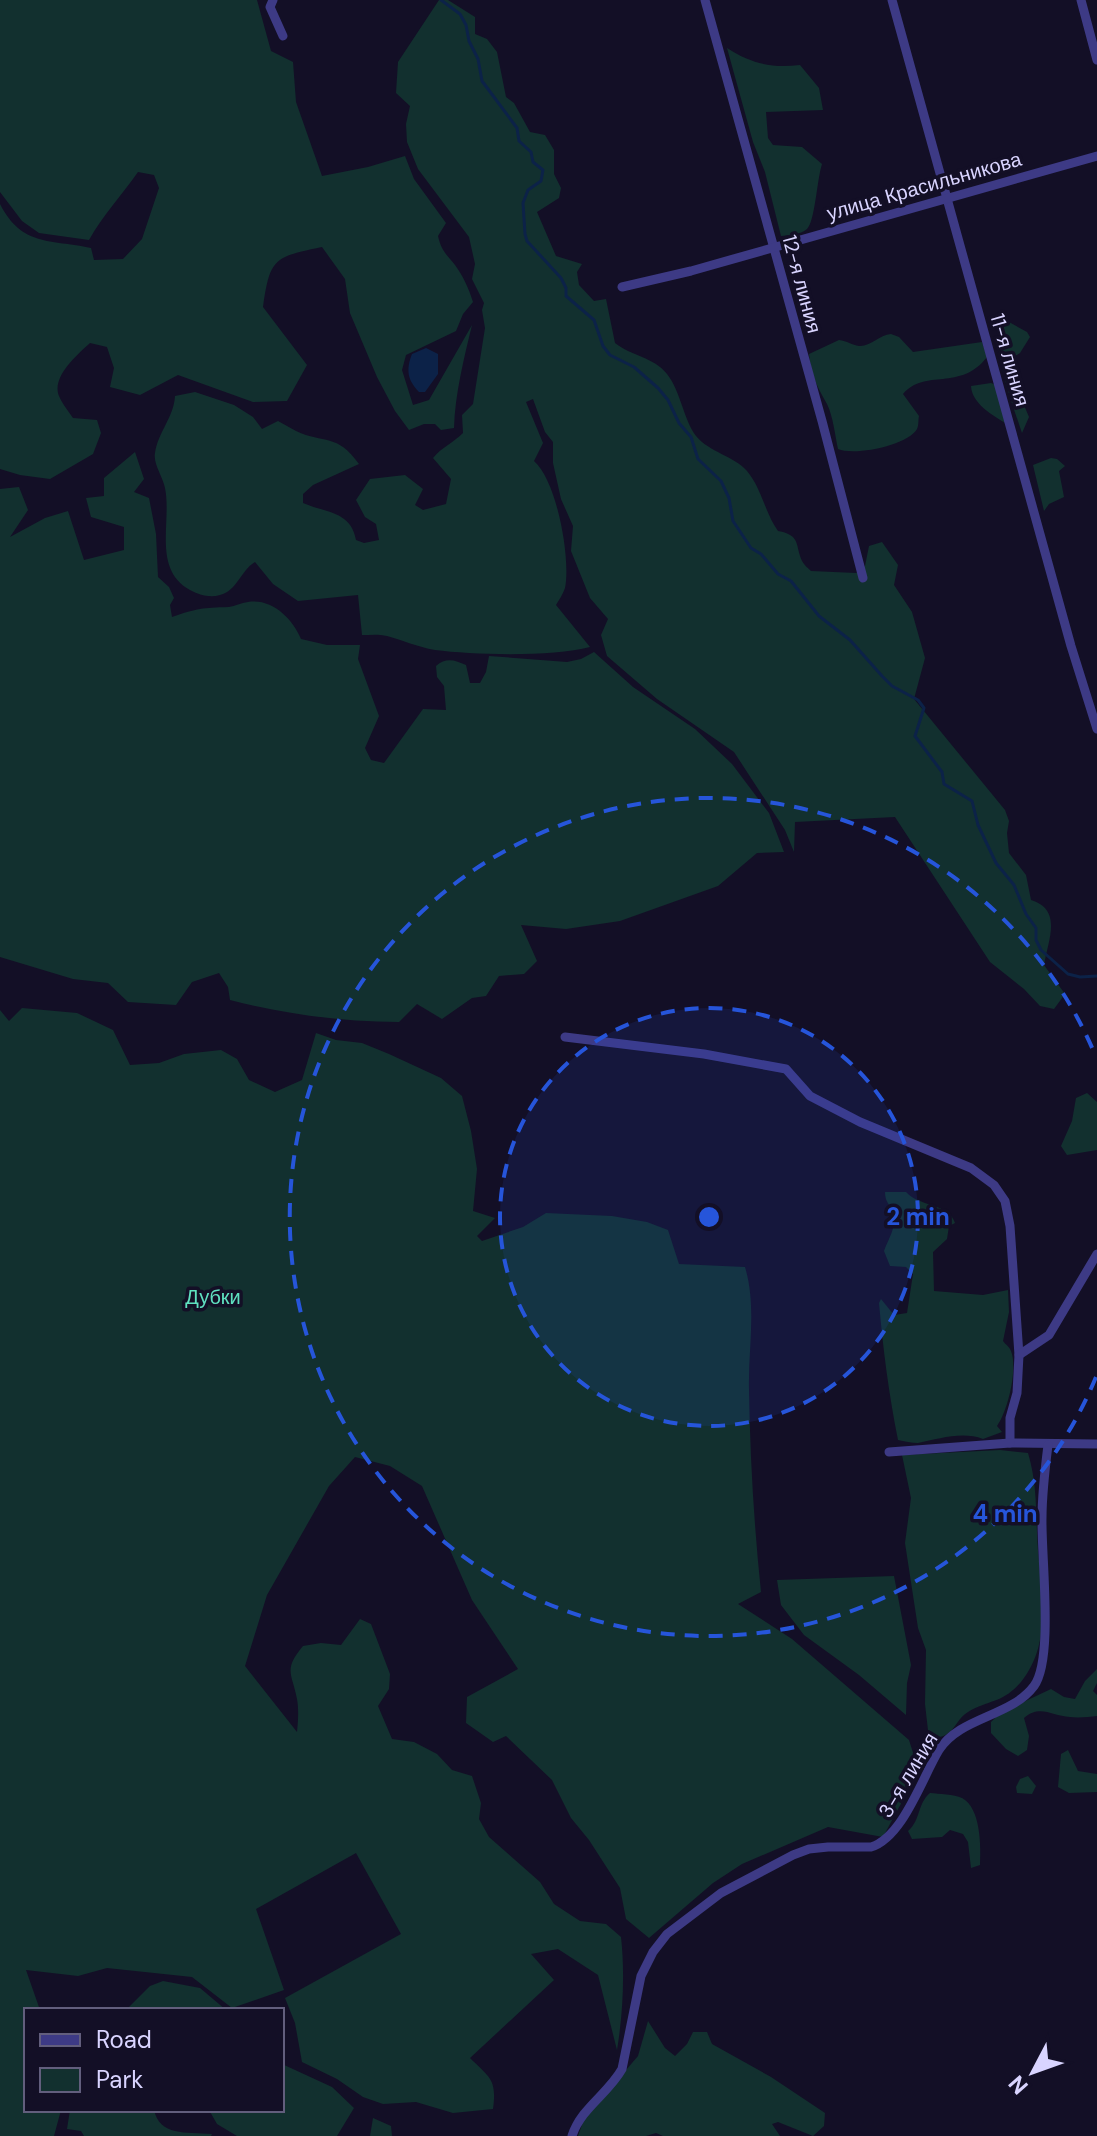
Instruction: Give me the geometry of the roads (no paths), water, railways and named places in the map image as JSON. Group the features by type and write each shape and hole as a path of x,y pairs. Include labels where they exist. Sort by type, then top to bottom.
{"street":[{"path":"273,0 270,7 283,36"},
{"name":"12-я линия","path":"705,0 863,578"},
{"name":"11-я линия","path":"892,0 1071,646 1097,729"},
{"path":"1081,0 1097,60"},
{"name":"улица Красильникова","path":"622,287 1097,156"},
{"path":"565,1037 704,1054 786,1069 810,1096 860,1122 971,1168 994,1185 1005,1201 1010,1226 1019,1355 1017,1393 1010,1418 1010,1443"},
{"path":"1019,1355 1049,1335 1097,1254"},
{"path":"889,1452 1010,1443 1097,1444"},
{"name":"3-я линия","path":"572,2136 584,2113 622,2069 641,1976 653,1952 667,1934 721,1893 793,1855 809,1849 880,1845 895,1831 946,1740 1023,1698 1034,1687 1044,1664 1046,1630 1042,1515 1048,1445"}],"water":[{"path":"426,348 438,354 438,374 425,392 419,392 410,379 409,365 412,354"}],"waterway":[{"path":"441,0 460,14 478,59 482,81 517,128 519,141 531,152 533,162 543,170 541,181 528,190 523,203 527,241 561,278 566,296 594,320 603,346 610,355 634,367 668,400 679,423 691,437 698,459 721,481 729,498 733,521 751,548 761,554 778,574 791,581 819,616 850,640 892,686 918,700 924,708 915,736 942,772 944,784 972,801 978,825 996,863 1014,885 1026,914 1036,928 1036,940 1041,950 1068,974 1097,976"}],"park label":[{"name":"Дубки","path":"213,1297"}]}
